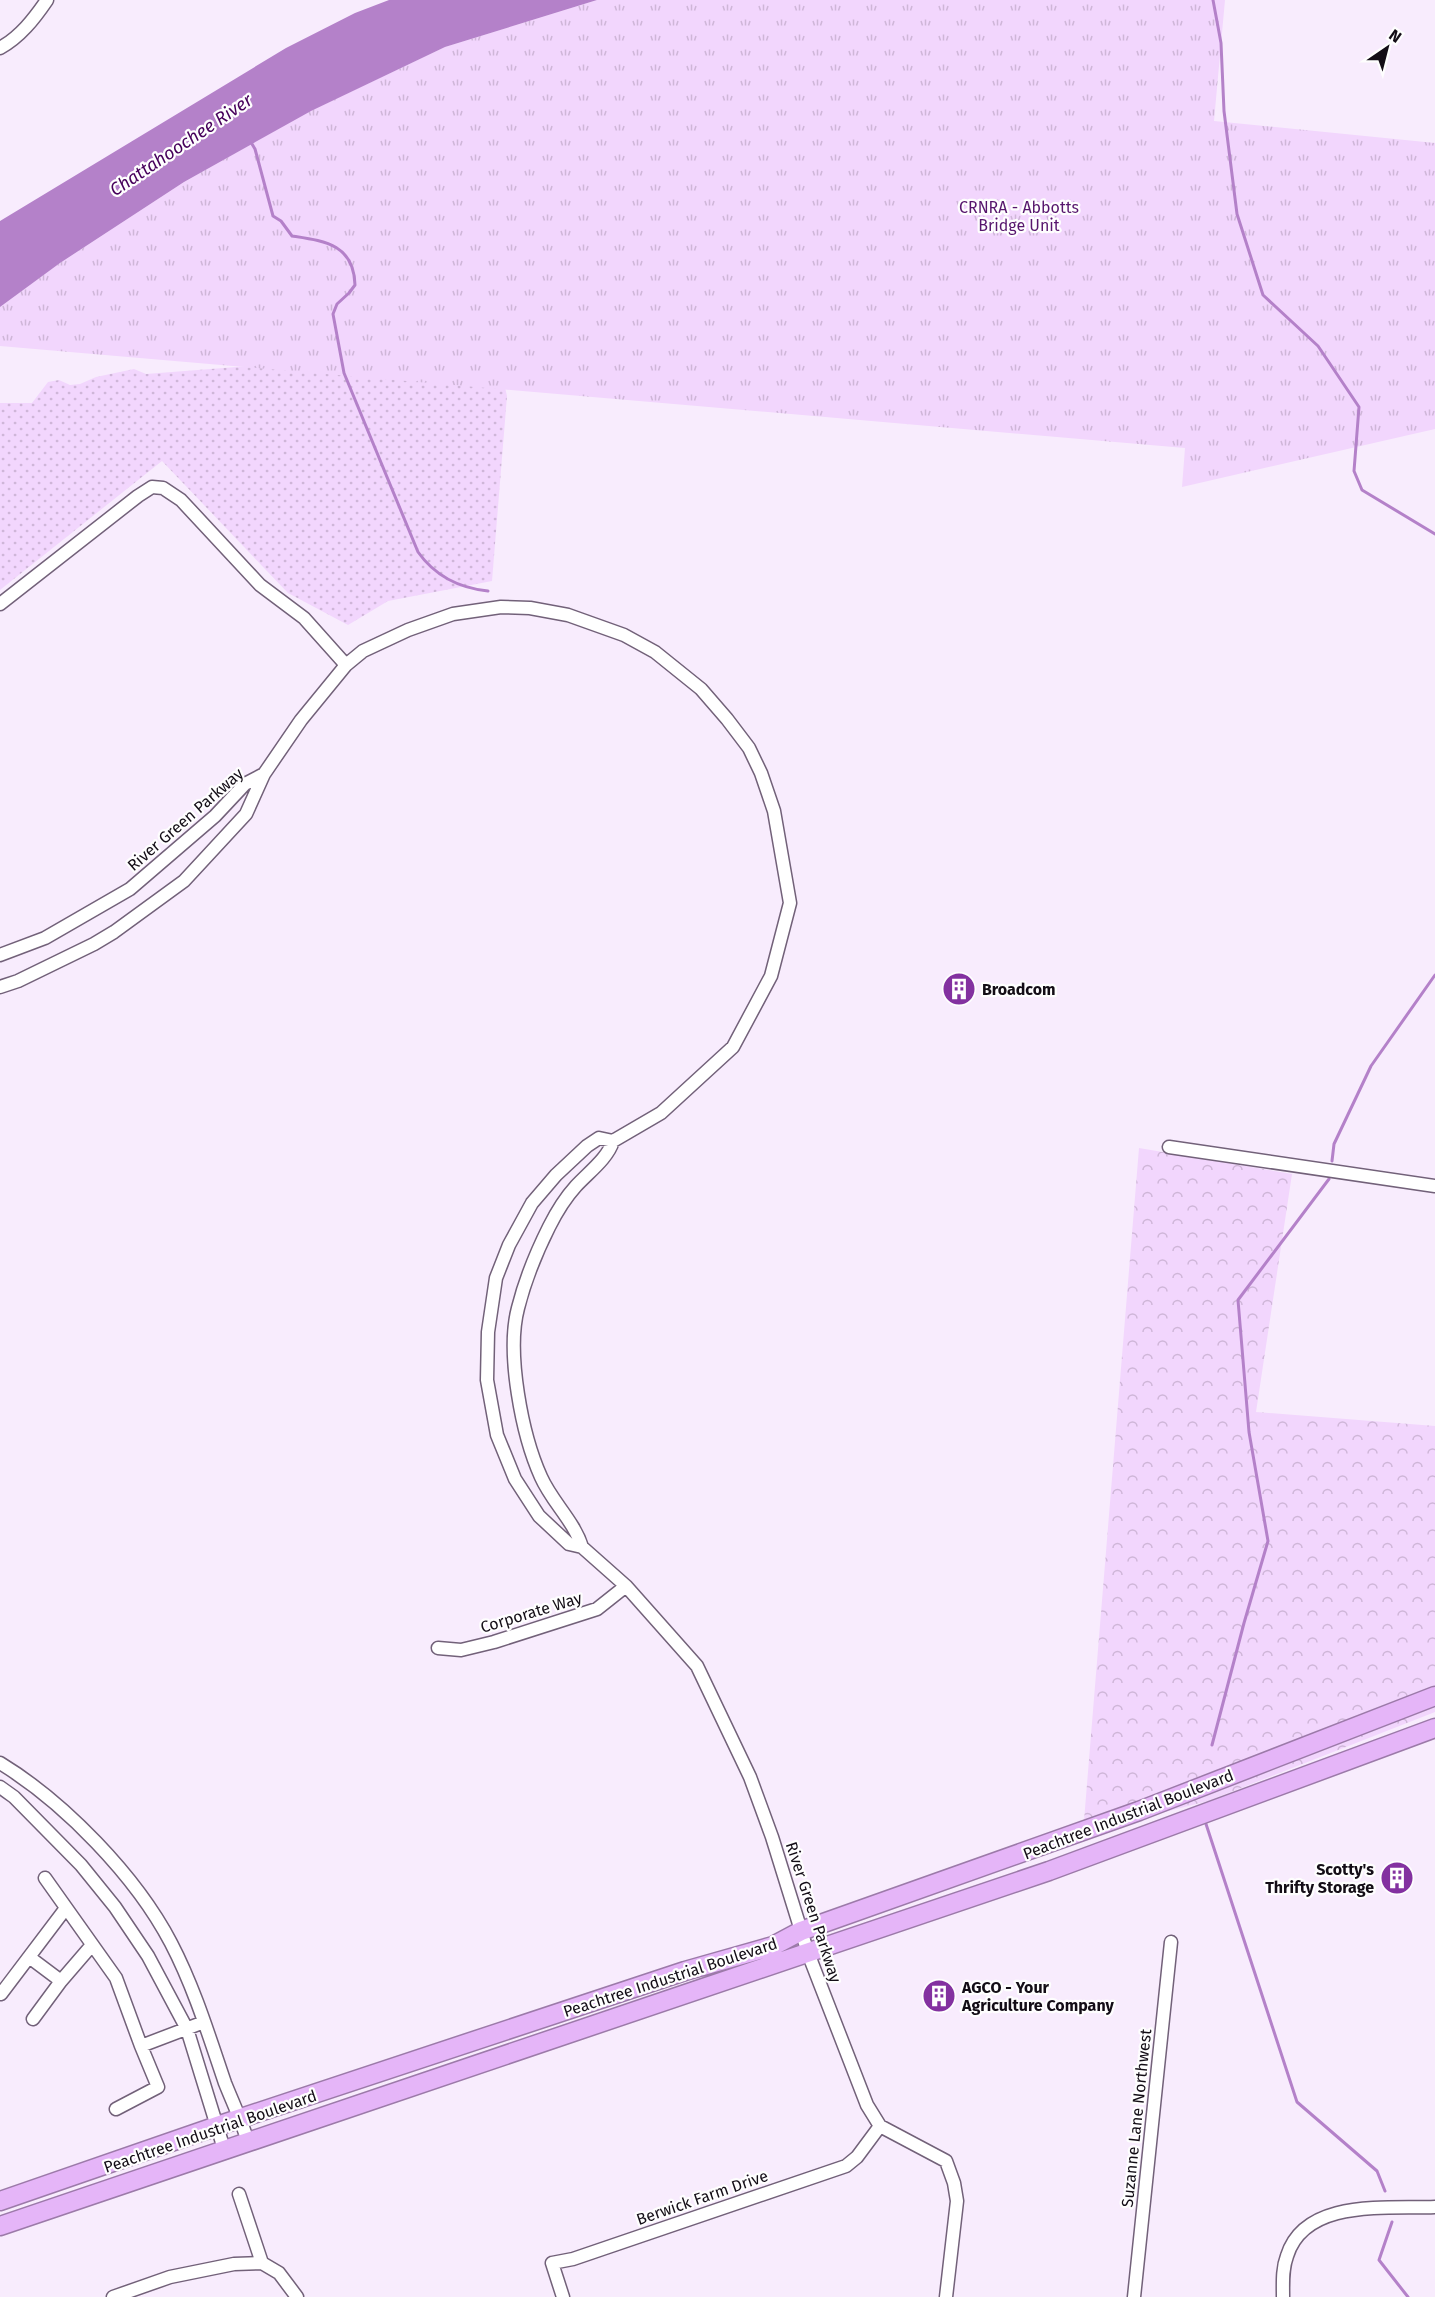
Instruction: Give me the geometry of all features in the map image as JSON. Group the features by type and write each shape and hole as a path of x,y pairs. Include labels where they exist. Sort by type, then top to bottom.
{"highway":[{"name":"Peachtree Industrial Boulevard","path":"0,2201 217,2126 241,2120 685,1971 773,1946 801,1931 1139,1811 1435,1696"},
{"name":"Peachtree Industrial Boulevard","path":"0,2226 1049,1871 1435,1728"}],"street":[{"path":"0,48 28,25 47,0"},
{"path":"0,604 138,496 152,487 163,488 181,500 260,585 304,618 346,665"},
{"name":"River Green Parkway","path":"0,987 18,981 94,944 184,881 246,814 264,774 302,720 346,665 363,651 408,630 453,614 501,607 530,608 568,615 624,635 655,651 701,689 749,748 762,772 774,811 790,903 771,976 727,1054 661,1113 613,1141 610,1151 574,1188 550,1225 531,1265 517,1310 516,1321 515,1370 521,1413 541,1477 558,1507 579,1536 582,1547"},
{"name":"River Green Parkway","path":"0,955 45,938 130,890 215,816 245,784 264,774"},
{"name":"River Green Parkway","path":"613,1141 600,1138 587,1146 556,1175 532,1203 509,1245 496,1278 488,1332 487,1380 497,1436 515,1479 539,1516 568,1544 582,1547 626,1586 697,1666 750,1777 772,1837 808,1953 867,2105 880,2126"},
{"path":"1169,1147 1435,1186"},
{"name":"Corporate Way","path":"438,1648 461,1650 494,1642 597,1609 626,1586"},
{"path":"0,1763 44,1792 109,1856 144,1901 171,1943 204,2022 248,2142"},
{"path":"0,1787 14,1797 81,1865 115,1907 148,1956 187,2028 224,2149"},
{"path":"45,1878 116,1978 158,2087 116,2109"},
{"path":"1,1994 66,1908"},
{"name":"Suzanne Lane Northwest","path":"1134,2297 1171,1942"},
{"path":"33,2019 92,1945"},
{"path":"29,1958 61,1981"},
{"path":"141,2046 204,2022"},
{"path":"880,2126 946,2161 954,2183 957,2201 946,2297"},
{"name":"Berwick Farm Drive","path":"563,2297 552,2263 573,2259 846,2166 857,2157 880,2126"},
{"path":"239,2194 262,2263"},
{"path":"1283,2297 1283,2273 1287,2253 1303,2230 1318,2219 1341,2211 1435,2207"},
{"path":"113,2297 170,2277 234,2264 262,2263 279,2273 297,2297"}],"green space":[{"name":"CRNRA - Abbotts Bridge Unit","path":"597,0 1225,0 1214,121 1435,143 1435,429 1182,487 1185,448 0,346 0,307 60,263 184,182 310,111 445,47"},
{"path":"494,339 507,396 492,581 388,601 348,625 288,593 162,461 0,590 0,403 32,403 48,382 59,380 70,385 80,384 96,377 134,369 146,374 277,364 352,371"},
{"path":"1139,1148 1292,1174 1256,1412 1435,1426 1435,1712 1208,1801 1083,1833"}],"water":[{"name":"Chattahoochee River","path":"389,0 597,0 445,47 311,111 184,182 60,263 0,307 0,221 286,48 355,13"}],"waterway":[{"path":"1213,0 1221,43 1224,111 1237,214 1263,295 1318,346 1359,407 1354,471 1362,490 1435,534"},
{"path":"252,144 273,216 281,221 292,236 326,243 343,253 349,261 355,285 337,304 333,314 344,373 418,552 440,574 458,584 488,591"},
{"path":"1332,1161 1334,1144 1371,1066 1435,975"},
{"path":"1212,1745 1268,1541 1249,1432 1238,1300 1329,1179"},
{"path":"1206,1824 1297,2102 1377,2171 1385,2191"},
{"path":"1392,2222 1379,2260 1408,2297"}],"place":[{"name":"Broadcom","path":"959,989"},
{"name":"Scotty's Thrifty Storage","path":"1397,1878"},
{"name":"AGCO - Your Agriculture Company","path":"939,1996"}]}
